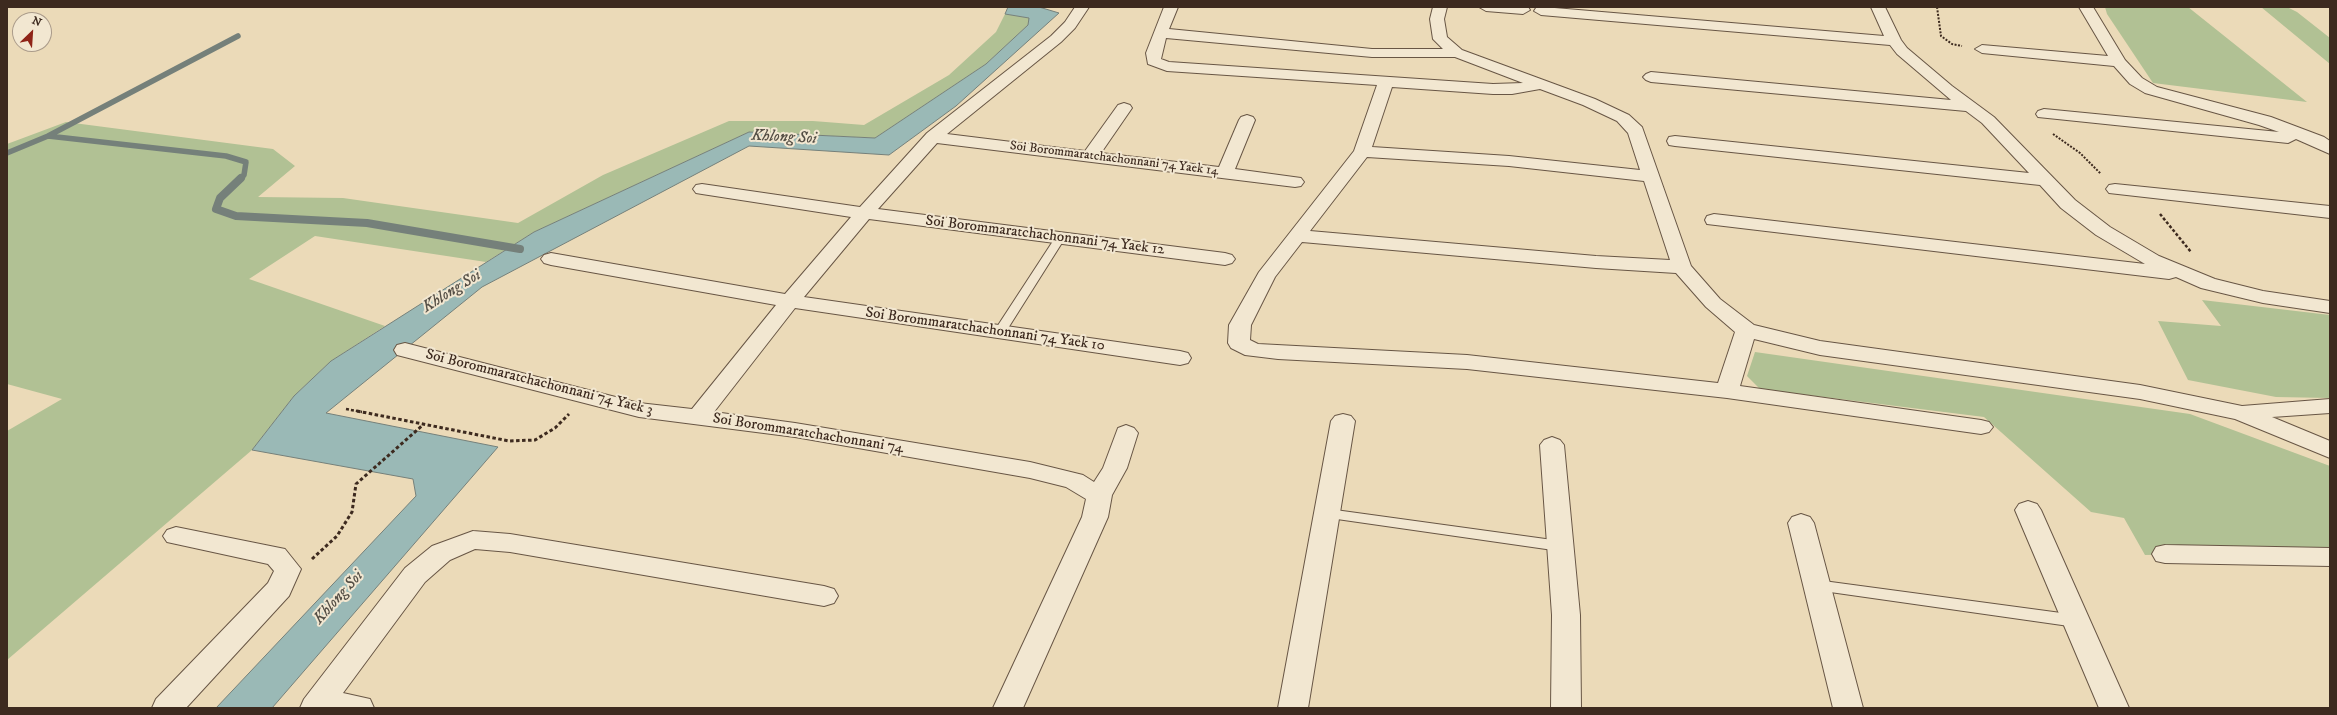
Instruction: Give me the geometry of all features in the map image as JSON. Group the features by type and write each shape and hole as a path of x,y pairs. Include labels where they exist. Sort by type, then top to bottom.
{"street":[{"name":"Soi Borommaratchachonnani 74","path":"698,417 790,301 864,213 933,137 1056,39 1070,25 1082,7"},
{"path":"1171,7 1153,53 1153,61 1167,66 1386,82 1512,89 1540,84"},
{"path":"1440,7 1437,19 1440,39 1457,53 1589,102 1623,118 1636,131 1682,267 1713,303 1746,330 1820,348 2140,392 2241,413 2330,450"},
{"path":"1486,7 1523,10"},
{"path":"1878,7 1894,41 1916,65 1974,108 2011,142 2068,204 2103,231 2152,260 2208,284 2263,297 2330,307"},
{"path":"2083,8 2119,62 2136,81 2151,90 2236,112 2324,145"},
{"path":"1541,11 1894,41"},
{"path":"1160,33 1372,53 1457,53"},
{"path":"1982,49 2119,62"},
{"path":"1651,77 1974,108"},
{"path":"1386,82 1362,152 1266,276 1240,325 1239,342 1253,350 1467,362 1727,391 1981,427"},
{"path":"1090,156 1124,108"},
{"path":"2044,114 2324,145"},
{"path":"1225,173 1247,120"},
{"name":"Soi Borommaratchachonnani 74 Yaek 14","path":"933,137 1295,182"},
{"path":"1676,142 2046,180"},
{"path":"1362,152 1509,161 1652,177"},
{"name":"Soi Borommaratchachonnani 74 Yaek 12","path":"702,189 864,213 1225,259"},
{"path":"2115,189 2330,212"},
{"path":"1714,220 2189,276"},
{"path":"1296,236 1499,252 1596,262 1682,267"},
{"name":"Soi Borommaratchachonnani 74 Yaek 10","path":"551,259 790,301 999,333 1180,358"},
{"path":"1727,391 1746,330"},
{"name":"Soi Borommaratchachonnani 74 Yaek 3","path":"405,350 639,410 698,417"},
{"path":"2241,413 2330,406"},
{"name":"Soi Borommaratchachonnani 74","path":"698,417 795,430 1030,470 1074,482 1099,495"},
{"path":"1293,708 1343,421"},
{"path":"1008,708 1095,517 1099,495 1115,468 1126,434"},
{"path":"1552,445 1566,614 1566,708"},
{"path":"2028,510 2114,708"},
{"path":"1801,523 1848,708"},
{"path":"167,708 279,589 288,569 276,556 176,536"},
{"path":"319,704 415,574 441,553 473,540 510,543 824,596"},
{"path":"2165,554 2330,557"},
{"path":"319,704 359,708"}],"lane":[{"path":"999,333 1060,238"},
{"path":"1328,514 1560,546"},
{"path":"1816,586 2076,621"}],"path":[{"path":"1937,7 1941,36 1952,44 1982,49"},
{"path":"2044,114 2047,129 2080,153 2115,189"},
{"path":"2154,210 2165,219 2190,252 2208,284"},
{"path":"346,409 509,441 535,440 555,428 586,397"},
{"path":"279,589 337,536 352,512 356,484 423,425"}],"green space":[{"path":"2105,7 2188,7 2307,102 2153,83 2107,14"},
{"path":"2261,7 2287,7 2297,12 2330,38 2330,64"},
{"path":"1005,14 1030,18 1028,25 986,64 875,138 749,132 534,232 486,262 315,236 249,279 385,326 331,361 294,396 252,450 7,660 7,431 62,399 7,384 7,144 66,122 273,149 295,166 258,197 343,198 518,223 603,175 729,121 813,121 864,125 949,75 996,32"},
{"path":"2202,300 2330,315 2330,398 2276,397 2188,380 2158,321 2221,326"},
{"path":"1755,352 2190,414 2330,466 2330,552 2145,555 2124,518 2091,512 1984,417 1760,389 1747,376"}],"water":[{"name":"Khlong Soi","path":"1008,7 1039,7 1059,13 956,106 889,155 749,146 482,287 326,413 498,447 272,708 216,708 416,496 413,479 252,450 294,396 331,361 534,232 749,132 875,138 986,64 1028,25 1029,18 1005,14"}],"waterway":[{"path":"48,136 238,36"},
{"path":"7,153 48,136"},
{"path":"48,136 226,156 246,162 244,175 241,178"},
{"path":"241,178 220,198 216,209 236,216 367,223 520,249"}]}
